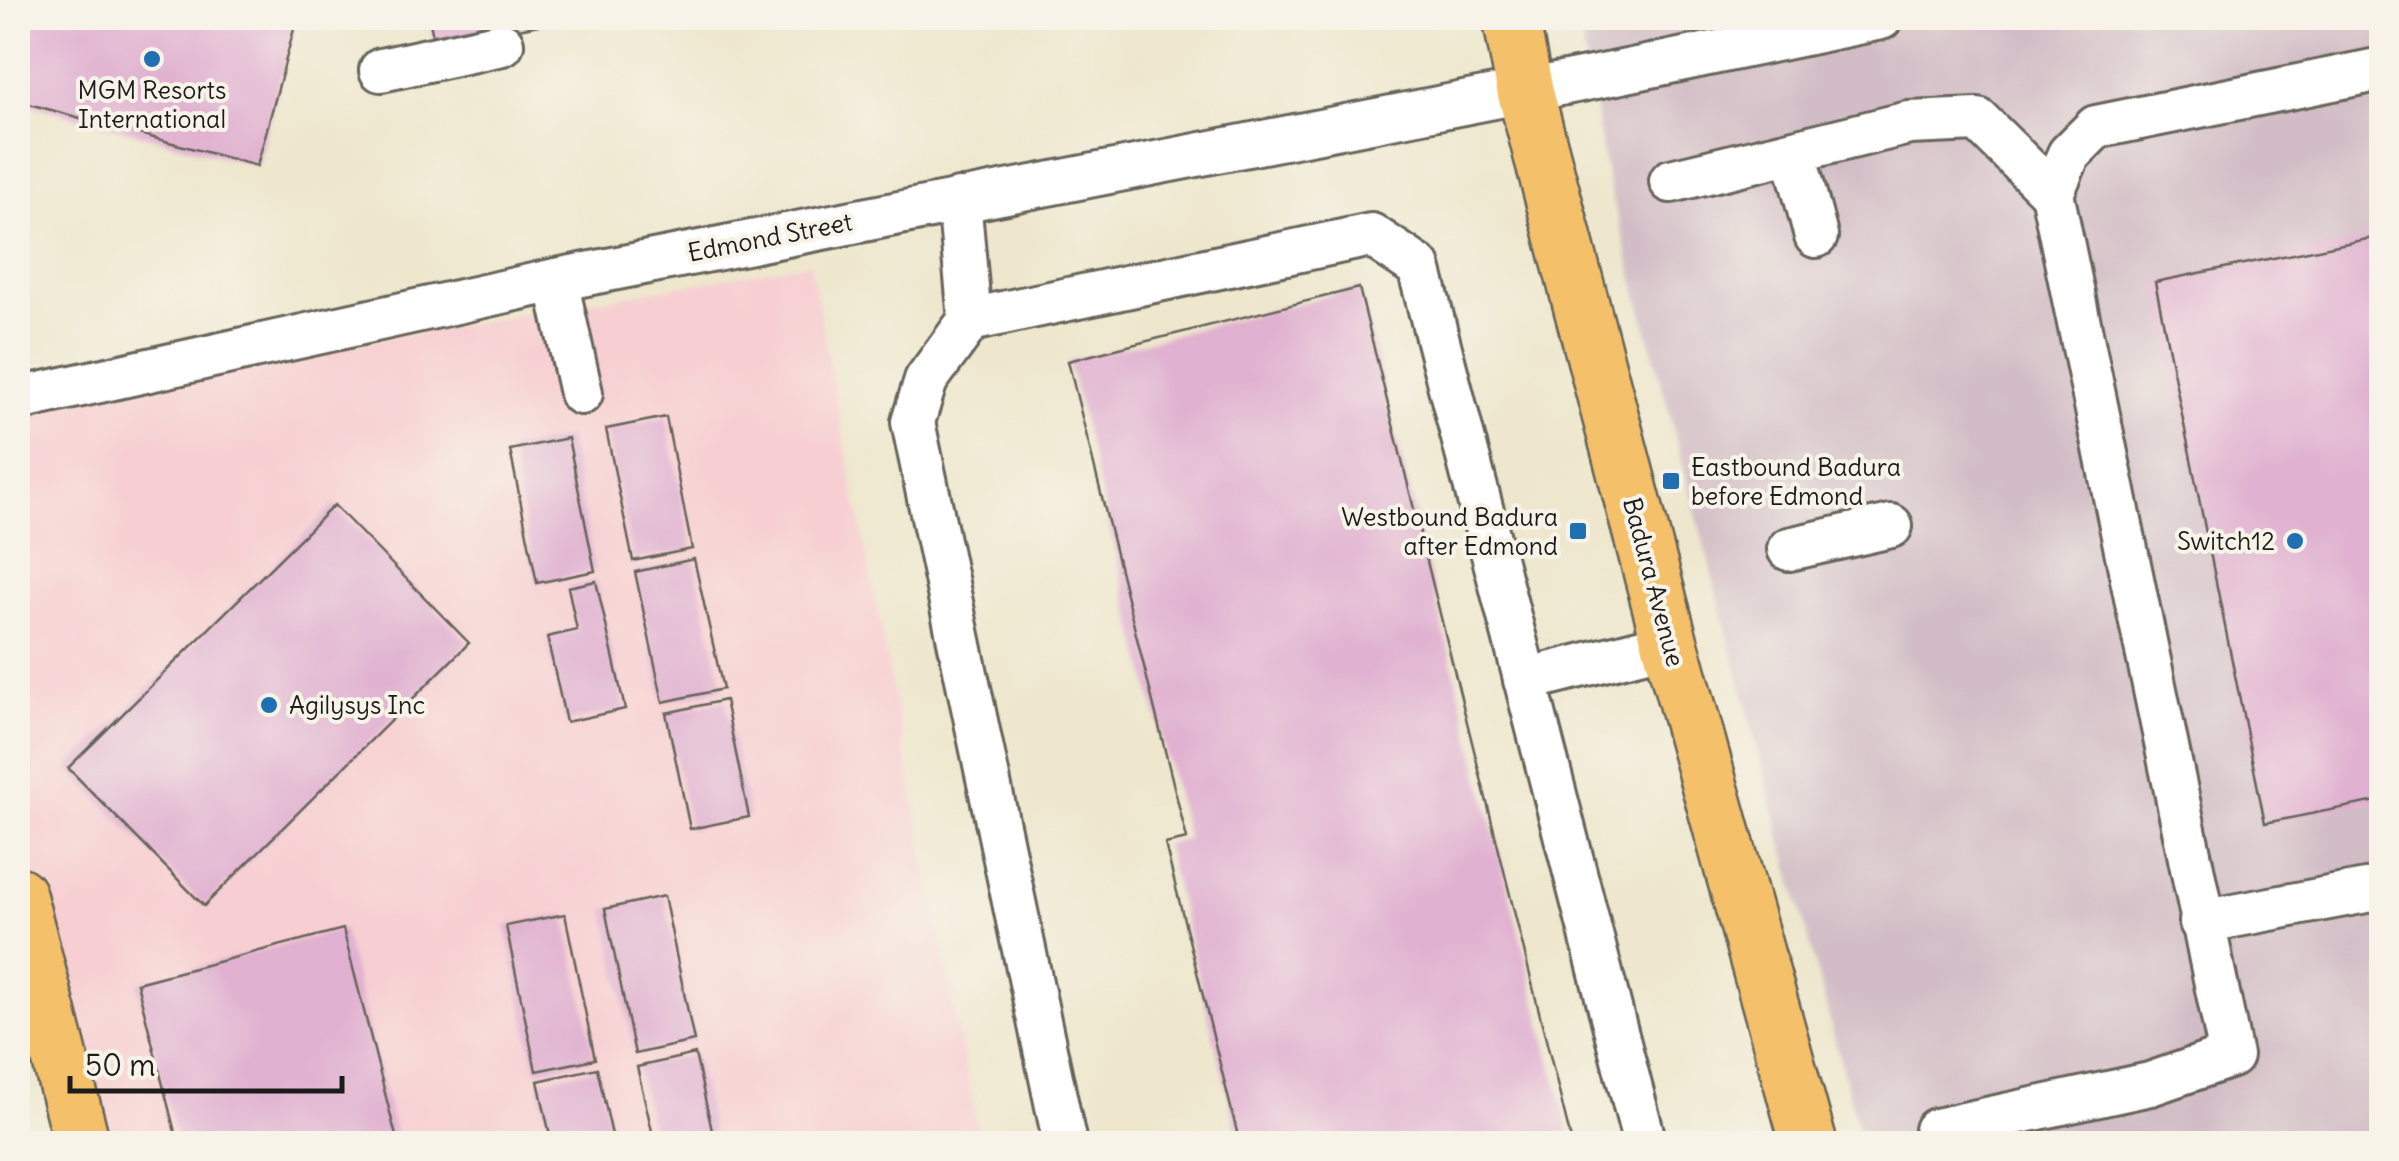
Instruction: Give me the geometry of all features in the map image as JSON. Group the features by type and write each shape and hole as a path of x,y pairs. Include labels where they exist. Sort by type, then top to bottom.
{"main road":[{"name":"Badura Avenue","path":"1511,18 1525,91 1670,643 1809,1144"},
{"path":"18,895 82,1144"}],"street":[{"name":"Edmond Street","path":"18,399 556,280 1881,18"},
{"path":"381,70 502,44"},
{"path":"2052,193 2070,154 2096,128 2382,69"},
{"path":"1671,181 1909,123 1978,120 2052,193 2231,1056 2150,1084 1936,1130"},
{"path":"1794,153 1816,236"},
{"path":"959,200 970,320 926,380 913,422 1065,1144"},
{"path":"970,320 1371,236 1419,267 1646,1144"},
{"path":"556,280 581,393"},
{"path":"1789,549 1891,526"},
{"path":"1525,680 1670,643"},
{"path":"2201,922 2382,888"}],"shaded area":[{"path":"1578,18 2381,18 2381,1143 1862,1143 1607,177"},
{"path":"810,263 980,1143 82,1143 18,895 18,404"}],"building":[{"name":"MGM Resorts International","path":"18,18 297,18 257,166 18,101"},
{"path":"429,18 552,18 553,22 435,46"},
{"name":"Switch12","path":"2382,236 2382,800 2265,823 2155,282"},
{"path":"1359,288 1572,1144 1240,1144 1165,844 1187,839 1068,361"},
{"path":"666,417 692,549 633,561 606,429"},
{"path":"568,438 595,571 537,583 510,450"},
{"name":"Agilysys Inc","path":"334,505 469,643 204,906 68,768"},
{"path":"694,559 723,689 663,702 635,572"},
{"path":"596,581 625,709 566,722 547,637 577,630 568,587"},
{"path":"725,700 749,817 690,829 666,713"},
{"path":"664,896 694,1041 635,1054 605,909"},
{"path":"565,914 595,1059 536,1071 506,926"},
{"path":"343,929 398,1144 178,1144 137,983"},
{"path":"695,1054 715,1144 655,1144 637,1067"},
{"path":"597,1068 614,1144 552,1144 538,1081"}],"place":[{"name":"MGM Resorts International","path":"152,59"},
{"name":"Eastbound Badura before Edmond","path":"1671,481"},
{"name":"Westbound Badura after Edmond","path":"1578,531"},
{"name":"Switch12","path":"2295,541"},
{"name":"Agilysys Inc","path":"269,705"}]}
